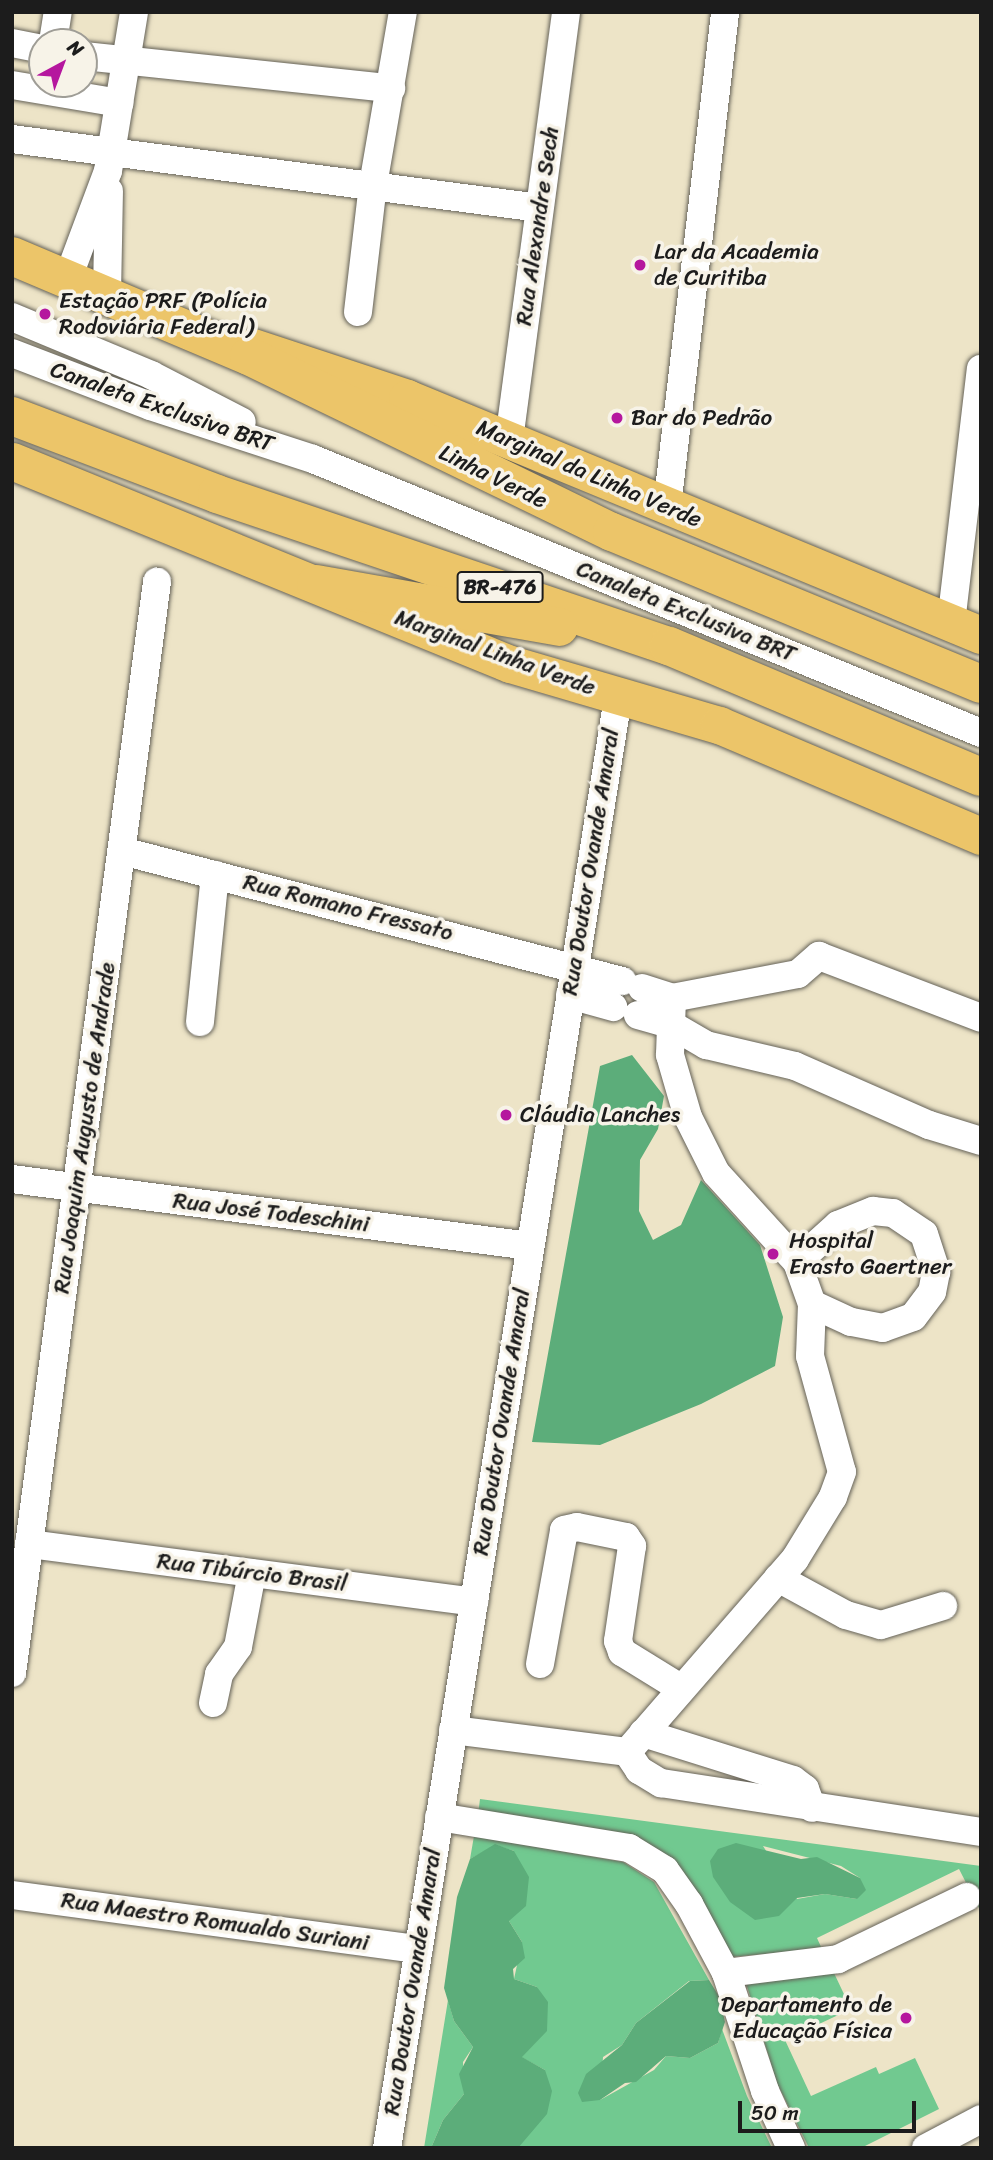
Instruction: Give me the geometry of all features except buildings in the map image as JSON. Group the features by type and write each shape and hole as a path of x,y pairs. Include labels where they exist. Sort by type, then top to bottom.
{"highway":[{"name":"Linha Verde","path":"12,256 191,330 590,522 981,684"},
{"name":"BR-476","path":"12,416 217,494 669,646 981,777"},
{"path":"316,584 669,646"}],"main road":[{"name":"Marginal da Linha Verde","path":"191,330 358,378 966,629"},
{"name":"Marginal Linha Verde","path":"12,461 510,664 719,725 981,836"}],"street":[{"path":"107,294 110,163 134,12"},
{"path":"358,312 373,184 403,12"},
{"name":"Rua Alexandre Sech","path":"509,440 566,12"},
{"path":"667,507 725,12"},
{"path":"98,59 126,64 391,88"},
{"path":"12,85 119,103"},
{"path":"12,139 110,163 373,184 540,208"},
{"path":"68,278 110,163"},
{"name":"Canaleta Exclusiva BRT","path":"12,317 151,375 313,459"},
{"name":"Canaleta Exclusiva BRT","path":"12,353 150,406 313,459 981,733"},
{"path":"966,629 981,369"},
{"name":"Rua Joaquim Augusto de Andrade","path":"12,1673 158,582"},
{"name":"Rua Doutor Ovande Amaral","path":"387,2148 618,697"},
{"name":"Rua Romano Fressato","path":"122,851 575,966 629,998"},
{"path":"200,1022 215,875"},
{"path":"671,1011 798,974 819,956 981,1018"},
{"path":"570,995 629,998 671,1011 706,1045 795,1066 929,1125 981,1141"},
{"path":"671,1011 670,1055 688,1117 716,1174 797,1262 812,1304 810,1356 842,1472 833,1497 778,1578 635,1743 639,1770 662,1783 981,1832"},
{"name":"Rua José Todeschini","path":"12,1179 530,1246"},
{"path":"797,1262 838,1225 873,1211 909,1220 924,1234 935,1261 932,1292 903,1323 870,1328 812,1304"},
{"path":"540,1664 564,1530 577,1527 626,1537 632,1546 618,1641 622,1652 682,1689"},
{"name":"Rua Tibúrcio Brasil","path":"29,1544 474,1602"},
{"path":"213,1703 219,1674 238,1647 252,1573"},
{"path":"778,1578 846,1615 881,1625 943,1606"},
{"path":"453,1730 635,1743 793,1780 805,1789 812,1808"},
{"path":"439,1817 629,1848 665,1870 689,1904 726,1973 765,2091 791,2148"},
{"name":"Rua Maestro Romualdo Suriani","path":"12,1895 418,1949"},
{"path":"726,1973 838,1959 967,1897"},
{"path":"926,2148 981,2119"}],"green space":[{"path":"632,1055 664,1096 658,1129 640,1160 639,1211 653,1240 681,1225 701,1180 760,1245 783,1317 775,1366 701,1404 600,1445 532,1442 600,1066"},
{"path":"480,1799 981,1866 981,1912 959,1869 817,1938 822,1949 730,1957 671,1860 478,1815","holes":["763,1846 841,1866 860,1878 857,1899 825,1894 797,1899"]},
{"path":"474,1836 623,1862 654,1882 709,1980 689,1981 636,2023 622,2045 603,2057 600,2100 654,2070 666,2056 690,2058 718,2043 722,2029 747,2096 772,2148 518,2148 545,2070 521,2057 546,2031 537,1987 514,1979 522,1942 509,1921 514,1851 496,1845 470,1859"},
{"path":"736,1843 801,1859 817,1857 860,1878 866,1890 857,1899 825,1894 797,1898 779,1916 755,1920 730,1902 713,1877 710,1861 718,1849"},
{"path":"495,1844 514,1851 529,1877 526,1906 509,1921 522,1942 525,1958 513,1969 514,1979 537,1987 548,2002 547,2031 522,2057 545,2070 552,2091 547,2114 518,2148 431,2148 443,2120 464,2094 459,2074 473,2047 454,2021 444,1988 457,1897 470,1859"},
{"path":"834,1973 851,2009 785,2040 811,2096 876,2067 879,2074 915,2058 939,2109 861,2148 809,2148 777,2083 746,1983"},
{"path":"709,1980 720,1998 725,2022 718,2043 690,2058 666,2056 636,2082 625,2083 600,2100 582,2102 578,2093 586,2074 622,2045 636,2023 690,1981"},
{"path":"448,2000 454,2021 473,2047 463,2062 464,2094 443,2120 431,2148 424,2148"}],"place":[{"name":"Lar da Academia de Curitiba","path":"640,265"},
{"name":"Estação PRF (Polícia Rodoviária Federal)","path":"45,314"},
{"name":"Bar do Pedrão","path":"617,418"},
{"name":"Cláudia Lanches","path":"506,1115"},
{"name":"Hospital Erasto Gaertner","path":"773,1254"},
{"name":"Departamento de Educação Física","path":"906,2018"}]}
